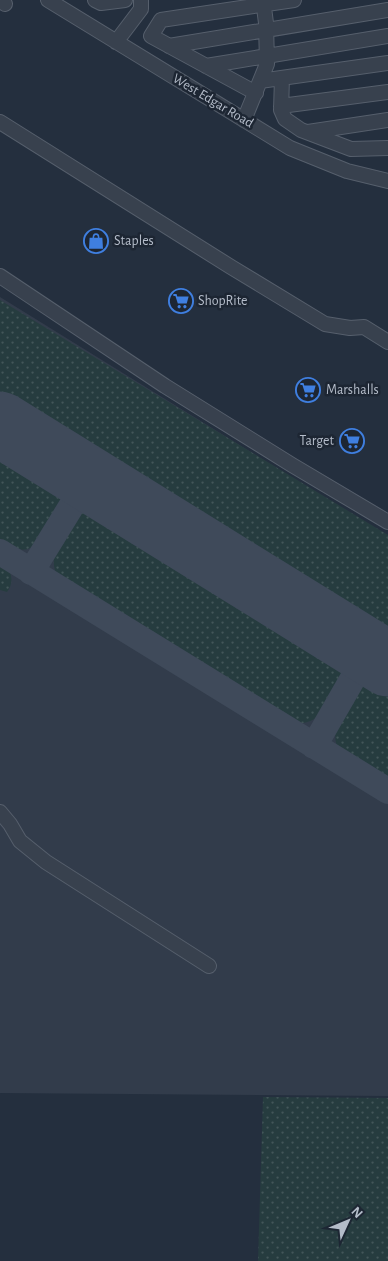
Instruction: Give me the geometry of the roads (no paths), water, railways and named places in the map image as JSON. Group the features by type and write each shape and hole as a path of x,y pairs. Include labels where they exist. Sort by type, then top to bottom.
{"lane":[{"name":"West Edgar Road","path":"48,0 290,148 347,171 388,181"},
{"path":"95,0 101,3 125,0"},
{"path":"116,42 141,9 141,0"},
{"path":"151,36 161,20 294,0"},
{"path":"244,120 268,64 264,3"},
{"path":"169,46 388,10"},
{"path":"131,22 151,36 206,66 258,87 282,78 388,63"},
{"path":"206,66 388,36"},
{"path":"282,78 281,110 284,119 307,132 351,149 388,148"},
{"path":"281,106 388,92"},
{"path":"307,132 388,120"},
{"path":"0,122 325,324 350,328 364,327 388,342"},
{"path":"0,276 174,391 292,465 388,522"},
{"path":"0,812 10,824 20,842 46,862 209,966"}],"place":[{"name":"Staples","path":"96,241"},
{"name":"ShopRite","path":"181,301"},
{"name":"Marshalls","path":"308,390"},
{"name":"Target","path":"352,441"}]}
